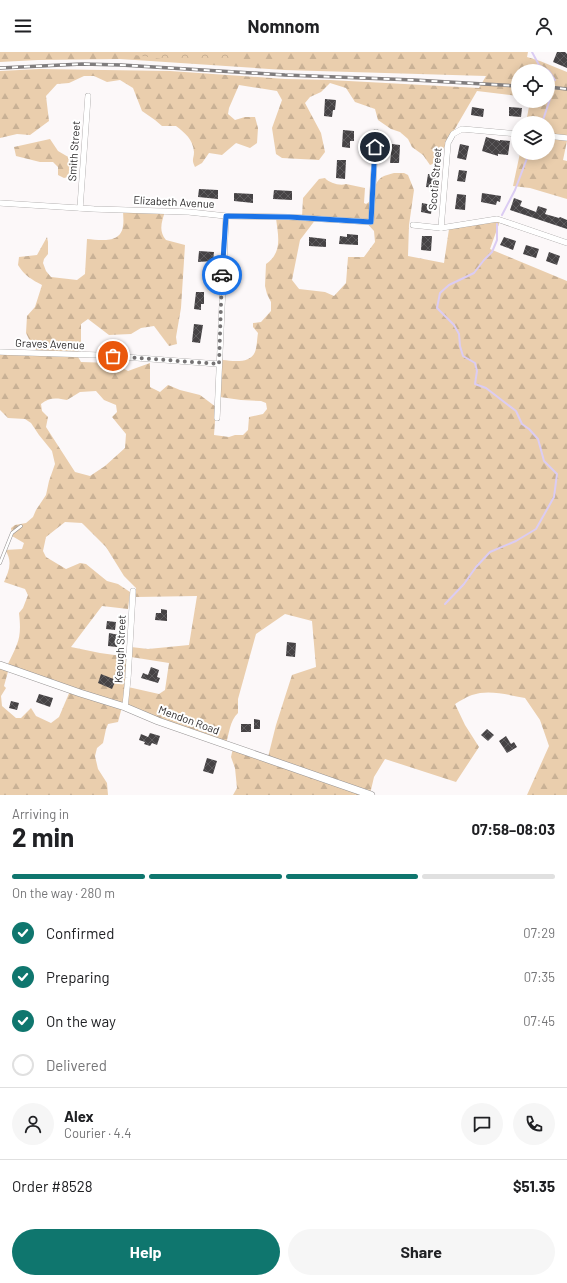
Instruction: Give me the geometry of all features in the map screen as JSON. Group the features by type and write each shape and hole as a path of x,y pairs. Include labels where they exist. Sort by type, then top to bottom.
{"street":[{"name":"Smith Street","path":"80,208 88,96"},
{"name":"Scotia Street","path":"441,228 448,143 453,134 462,129 511,133"},
{"name":"Elizabeth Avenue","path":"0,202 80,208 182,212 226,216 289,217 371,222 376,132"},
{"path":"555,137 567,138"},
{"path":"217,418 226,216"},
{"path":"413,225 441,228 497,219 567,243"},
{"name":"Graves Avenue","path":"0,352 97,355 219,364"},
{"name":"Keough Street","path":"126,707 133,591"},
{"name":"Mendon Road","path":"0,665 80,693 126,707 158,721 371,795"}],"lane":[{"path":"0,563 12,533 21,526"}],"green space":[{"path":"0,52 528,52 527,57 547,64 511,64 511,95 477,91 435,163 430,165 423,155 412,147 408,139 400,132 391,129 378,120 375,109 355,102 346,88 330,83 321,92 310,97 305,103 321,133 325,152 319,160 282,158 276,154 272,128 282,100 277,91 239,85 228,114 235,120 245,117 255,117 258,128 257,143 250,148 236,143 222,155 209,153 202,163 195,167 193,161 194,152 192,143 182,131 176,126 162,126 142,111 133,88 120,80 107,82 94,76 84,76 69,83 57,84 46,96 49,121 30,135 17,134 0,138 0,71 39,69 170,71 285,79 479,88 486,76 284,70 120,59 0,62"},
{"path":"115,52 235,52 238,61 161,59"},
{"path":"555,67 567,72 567,141 563,160 567,161 567,199 530,188 513,186 519,160 555,160 555,116 527,116 529,108 555,108"},
{"path":"50,139 58,151 70,158 72,176 64,178 58,175 58,167 53,162 40,162 16,156 14,147"},
{"path":"394,173 404,173 408,175 414,190 409,225 408,256 444,263 449,229 500,221 490,249 567,281 567,795 527,795 549,746 540,720 525,698 498,693 478,693 455,704 465,725 479,747 456,782 385,759 374,777 371,795 233,795 237,788 235,768 231,757 233,748 268,757 276,725 292,675 316,667 312,621 285,614 256,634 238,699 238,713 231,723 226,744 122,707 118,722 108,724 103,743 97,748 95,756 98,769 107,783 108,795 0,795 0,664 7,666 16,646 20,629 19,613 23,608 28,595 25,589 4,582 9,570 10,562 5,550 22,549 24,543 12,536 11,528 15,525 26,523 33,517 46,495 55,464 52,451 31,423 25,419 8,418 0,410 0,352 39,354 26,333 27,316 35,307 42,285 23,272 18,265 19,257 37,255 47,237 48,254 43,263 46,271 51,277 77,280 85,274 87,239 109,240 118,236 123,226 123,210 165,211 161,229 166,240 185,245 181,308 176,337 177,344 169,346 154,326 141,328 131,334 109,335 88,319 81,324 81,344 77,355 81,362 113,363 128,371 150,363 150,387 160,392 168,385 200,395 216,407 214,435 229,437 243,435 248,430 249,417 263,414 267,409 266,403 261,401 220,397 222,358 223,360 241,361 253,356 256,350 258,333 253,327 253,323 261,322 271,311 271,302 265,286 266,264 275,254 277,249 278,237 276,218 302,217 303,198 319,179 325,178 335,184 346,184 365,188 364,203 366,204 372,198 379,180 383,176","holes":["316,219 366,222 374,231 375,242 364,257 348,257 346,283 334,296 325,292 299,289 292,280 300,240","96,391 104,400 116,405 117,412 112,417 126,434 125,448 105,466 90,476 75,472 46,427 48,417 42,411 41,404 47,400 53,399 67,400 80,392","65,522 82,523 106,547 124,576 136,588 136,597 197,596 189,645 148,649 131,647 129,657 71,647 102,606 128,609 130,592 118,584 107,581 86,564 80,563 66,569 46,557 43,551 46,537","131,657 169,663 165,690 159,694 128,687","9,668 70,691 59,717 51,723 36,716 31,708 21,718 16,718 2,706 1,696 6,688 4,686"]}],"building":[{"path":"557,52 565,52 567,54 567,68 553,62"},
{"path":"325,99 336,100 335,110 333,110 332,117 324,116"},
{"path":"472,107 484,109 483,117 471,115"},
{"path":"509,107 522,108 521,116 509,116"},
{"path":"343,130 354,131 354,141 350,141 350,148 342,147"},
{"path":"486,137 500,141 510,141 508,155 498,154 498,156 482,151"},
{"path":"392,144 400,145 399,163 390,163"},
{"path":"460,144 469,146 466,160 457,158"},
{"path":"337,160 346,160 345,179 336,178"},
{"path":"459,170 467,171 465,182 457,181"},
{"path":"428,174 437,175 436,188 426,187"},
{"path":"199,189 218,190 218,199 198,197"},
{"path":"274,190 292,191 292,200 273,199"},
{"path":"234,193 253,194 253,203 234,201"},
{"path":"482,193 501,196 500,202 497,201 496,205 481,202"},
{"path":"457,194 466,195 465,210 455,209"},
{"path":"514,198 522,201 520,206 536,212 538,206 547,209 545,214 567,220 567,229 510,210"},
{"path":"422,203 432,205 431,214 421,212"},
{"path":"347,234 358,235 358,245 339,244 340,236 347,237"},
{"path":"422,236 432,236 431,251 421,250"},
{"path":"309,237 326,239 326,247 309,246"},
{"path":"504,237 516,241 513,250 500,245"},
{"path":"526,245 539,249 536,258 523,254"},
{"path":"199,251 214,252 213,261 198,262"},
{"path":"549,252 560,256 557,265 546,261"},
{"path":"196,292 204,292 204,304 201,304 201,310 194,309"},
{"path":"194,324 203,325 200,343 192,342"},
{"path":"161,609 167,610 167,621 155,620 156,613 161,613"},
{"path":"107,621 116,622 115,630 106,629"},
{"path":"109,633 119,635 117,647 108,646"},
{"path":"287,642 296,643 295,657 286,656"},
{"path":"151,667 159,670 157,677 160,678 158,683 141,678 143,673 148,675"},
{"path":"101,674 116,680 112,689 98,683"},
{"path":"39,694 53,698 50,707 36,702"},
{"path":"11,701 19,703 17,710 9,708"},
{"path":"254,719 260,720 260,729 254,729"},
{"path":"241,724 251,724 251,732 241,732"},
{"path":"487,729 494,735 488,741 481,735"},
{"path":"150,733 160,736 157,745 152,743 150,746 139,740 141,734 148,737"},
{"path":"506,736 511,744 514,742 517,747 507,753 499,741"},
{"path":"207,758 217,761 213,774 203,771"}],"waterway":[{"path":"532,52 538,64"},
{"path":"544,116 547,108"},
{"path":"502,215 515,190 526,160"},
{"path":"445,604 464,584 476,567 490,552 516,541 536,529 554,497 557,474 544,461 538,439 522,424 516,411 486,388 475,384 477,371 475,363 463,356 459,334 454,325 437,308 440,293 449,285 474,273 492,252 497,240 497,224"}],"railway":[{"path":"0,68 82,64 121,65 285,75 511,86"},
{"path":"555,88 567,89"}],"way so far":[{"path":"113,356 219,364 222,275"}],"route":[{"path":"222,275 226,216 289,217 371,222 375,147"}]}
